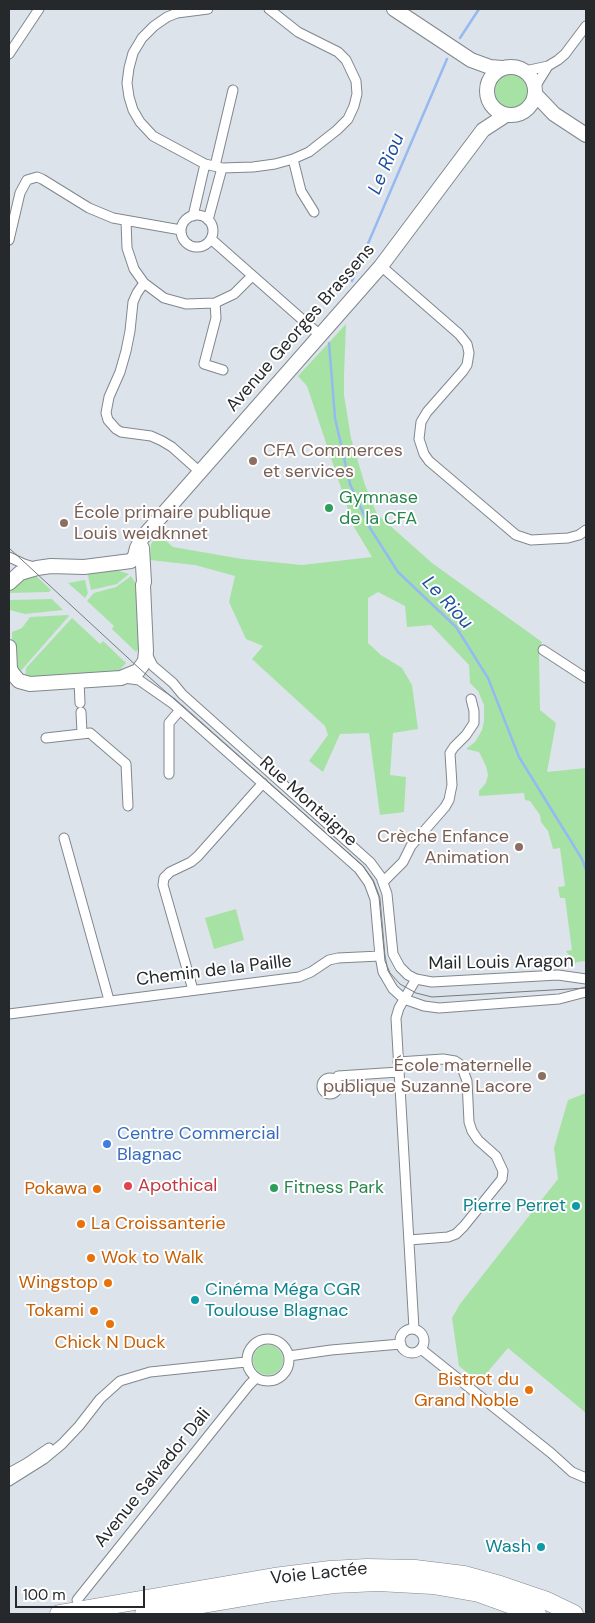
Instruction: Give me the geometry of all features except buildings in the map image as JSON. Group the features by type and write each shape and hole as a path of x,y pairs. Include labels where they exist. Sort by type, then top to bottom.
{"highway":[{"name":"Voie Lactée","path":"59,1614 274,1578 330,1570 368,1568 415,1569 464,1575 547,1601 574,1614"},
{"name":"Voie Lactée","path":"144,1614 274,1592 334,1584 378,1582 434,1585 479,1593 537,1614"}],"street":[{"path":"9,54 39,9"},
{"path":"206,9 177,13 167,17 142,38 133,53 129,68 128,97 140,122 153,136 205,164 218,167 253,167 293,159 309,152 348,119 357,94 356,81 346,60 338,52 298,32 269,9"},
{"path":"394,9 471,60 479,68 487,84"},
{"path":"525,71 548,66 565,54 586,26"},
{"path":"471,60 490,67 515,67 525,71 532,78 535,91 554,114 586,135"},
{"path":"502,68 492,74 487,84 486,92 489,103 496,111 506,115 516,115 524,111 531,104 535,91 548,66"},
{"path":"208,220 233,90"},
{"name":"Avenue Georges Brassens","path":"483,130 489,103"},
{"path":"524,111 554,114"},
{"name":"Avenue Georges Brassens","path":"112,563 131,561 142,538 381,266 483,130 506,115"},
{"path":"293,159 301,191 314,212"},
{"path":"193,216 205,164"},
{"path":"9,240 20,193 28,180 32,178 42,179 101,214 126,221 181,230"},
{"path":"193,216 203,217 208,220 211,225 211,239 207,244 201,246 189,246 181,236 183,224 193,216"},
{"path":"126,221 130,259 138,277 164,298 186,304 216,303 234,294 252,276"},
{"path":"211,239 321,336"},
{"path":"381,266 459,334 467,344 468,359 463,371 427,412 421,422 419,439 424,454 516,535 531,540 568,538 579,536 586,530"},
{"path":"144,283 133,302 126,351 120,372 109,397 106,413 108,420 121,432 151,436 162,441 172,447 200,472"},
{"path":"216,303 216,318 204,364 223,370"},
{"path":"9,647 12,676 30,684 121,678 134,674 145,662 146,651 142,585 144,582 139,547"},
{"path":"9,557 37,568"},
{"path":"9,583 20,573 37,568 51,566 84,567 112,563 127,568 142,585"},
{"path":"543,650 586,678"},
{"name":"Rue Montaigne","path":"146,651 153,666 173,683 182,694 376,869 383,882 389,904 393,954 402,970 416,979"},
{"name":"Rue Montaigne","path":"121,678 139,680 180,710 354,864 366,879 375,899 380,956 386,978 393,989 404,999"},
{"path":"79,681 82,733"},
{"path":"383,882 403,862 411,846 449,800 452,785 450,753 474,723 471,699"},
{"path":"169,774 169,722 180,710"},
{"path":"46,738 90,733 126,764 128,806"},
{"path":"193,990 164,885 164,878 170,872 191,862 198,856 263,783"},
{"path":"64,838 108,1000"},
{"name":"Chemin de la Paille","path":"9,1014 299,977 311,972 329,960 380,956"},
{"name":"Mail Louis Aragon","path":"416,979 432,982 558,975 586,979"},
{"path":"414,1329 396,1018 404,999 416,979"},
{"name":"Mail Louis Aragon","path":"404,999 424,1006 438,1008 560,999 586,992"},
{"path":"398,1062 443,1059 455,1061 461,1066 468,1081 469,1122 472,1131 478,1140 496,1156 503,1171 502,1179 456,1234 448,1237 409,1240"},
{"path":"335,1080 338,1076 399,1072"},
{"path":"414,1329 420,1331 424,1336 424,1344 415,1352 409,1352 401,1344 401,1337 408,1330 414,1329"},
{"path":"267,1338 281,1343 289,1356 287,1368 280,1378 268,1381 256,1378 251,1374 246,1362 252,1346 256,1342 267,1338"},
{"path":"289,1356 401,1344"},
{"path":"420,1349 432,1356 572,1472 586,1478"},
{"path":"9,1481 44,1460 79,1426 100,1399 116,1384 126,1378 150,1372 246,1362"},
{"path":"9,1473 48,1449 115,1377 131,1371 150,1372"},
{"name":"Avenue Salvador Dali","path":"77,1600 256,1378"},
{"path":"557,1458 576,1469 586,1472"}],"green space":[{"path":"511,73 518,74 524,78 528,84 528,98 524,104 518,108 511,109 504,108 498,104 494,98 493,91 494,84 498,78 504,74"},
{"path":"346,324 344,395 351,438 365,485 377,514 432,563 542,642 539,654 540,710 556,723 547,772 586,768 586,961 575,964 566,951 572,950 565,898 560,898 558,887 565,886 560,848 553,849 548,831 541,822 540,815 530,801 525,800 524,793 479,796 479,791 486,783 488,775 486,766 479,752 466,749 475,742 482,730 484,705 478,691 470,683 469,665 431,625 407,627 405,606 378,592 368,598 368,643 381,655 402,668 412,685 418,729 393,733 390,775 406,777 404,812 380,815 369,733 340,734 323,772 309,761 328,735 325,726 252,659 263,646 246,639 229,602 235,576 195,565 150,560 151,544 158,534 173,547 242,559 302,565 372,557 354,527 307,386 298,376"},
{"path":"113,569 129,574 117,584 91,590 87,571"},
{"path":"34,574 51,590 49,592 9,593 16,581"},
{"path":"131,576 138,587 142,645 136,652 112,629 114,626 87,601 94,593 116,587"},
{"path":"85,580 88,593 85,598 68,583"},
{"path":"52,599 63,610 25,614 10,610 10,600"},
{"path":"68,615 18,674 13,663 12,632 22,628 30,617"},
{"path":"72,618 100,644 103,641 126,663 115,675 25,678 26,668"},
{"path":"236,909 244,940 214,949 205,918"},
{"path":"586,1093 586,1413 508,1348 479,1382 459,1366 452,1318 460,1304 558,1179 554,1148 568,1100"},
{"path":"268,1345 279,1349 283,1360 279,1371 268,1375 257,1371 253,1360 257,1349"}],"waterway":[{"name":"Le Riou","path":"460,38 479,9"},
{"name":"Le Riou","path":"352,281 447,59"},
{"name":"Le Riou","path":"329,343 335,418 350,484 370,528 398,572 456,627 488,678 519,757 582,859 586,870"}],"tram line":[{"path":"9,548 140,669 363,866 373,881 379,897 385,961 390,973 400,984 416,993 432,997 586,988"}],"place":[{"name":"CFA Commerces et services","path":"253,461"},
{"name":"Gymnase de la CFA","path":"329,508"},
{"name":"École primaire publique Louis weidknnet","path":"64,523"},
{"name":"Crèche Enfance Animation","path":"519,847"},
{"name":"École maternelle publique Suzanne Lacore","path":"542,1076"},
{"name":"Centre Commercial Blagnac","path":"107,1144"},
{"name":"Apothical","path":"128,1186"},
{"name":"Fitness Park","path":"274,1188"},
{"name":"Pokawa","path":"97,1189"},
{"name":"Pierre Perret","path":"576,1206"},
{"name":"La Croissanterie","path":"81,1224"},
{"name":"Wok to Walk","path":"91,1258"},
{"name":"Wingstop","path":"108,1283"},
{"name":"Cinéma Méga CGR Toulouse Blagnac","path":"195,1300"},
{"name":"Tokami","path":"94,1311"},
{"name":"Chick N Duck","path":"110,1324"},
{"name":"Bistrot du Grand Noble","path":"529,1390"},
{"name":"Wash","path":"541,1547"}]}
